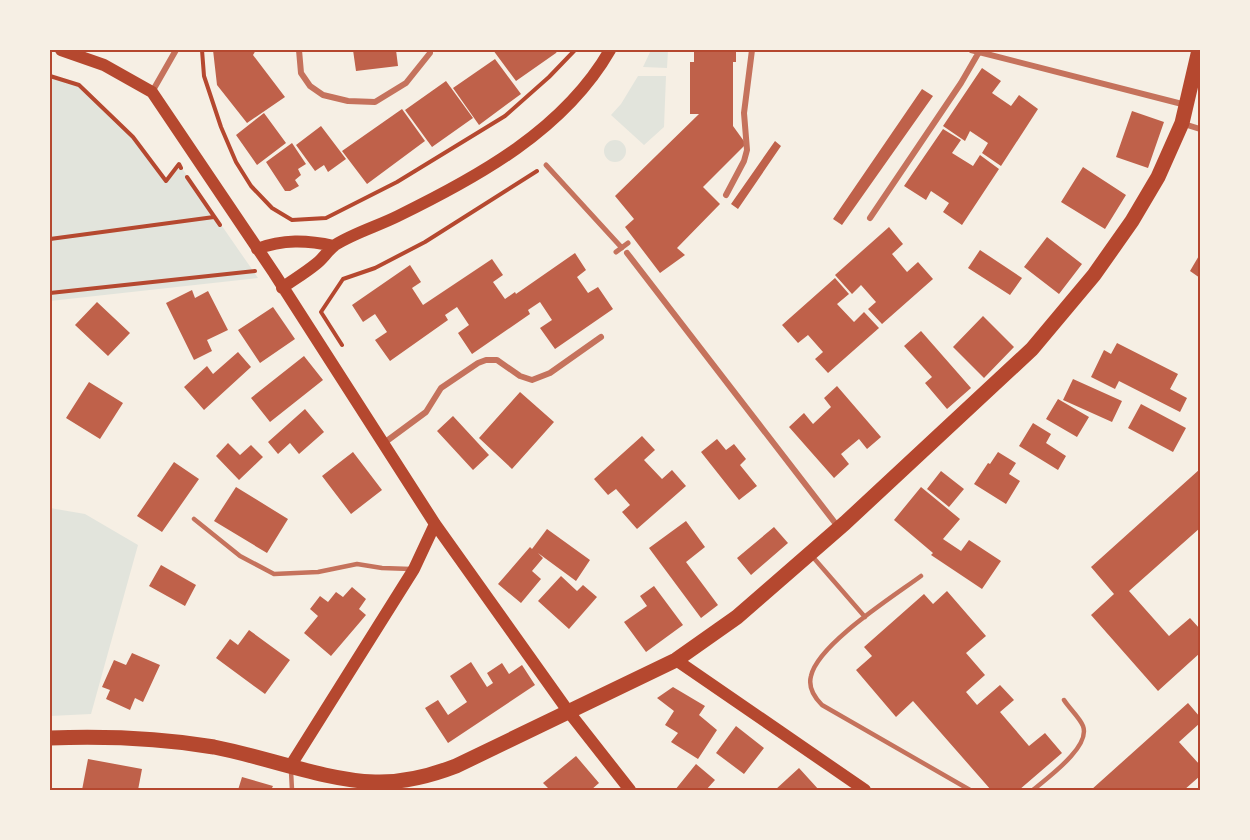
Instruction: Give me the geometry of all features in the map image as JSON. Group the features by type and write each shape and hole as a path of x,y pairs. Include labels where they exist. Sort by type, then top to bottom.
{"main road":[{"path":"61,50 104,65 152,92 274,273 435,524 568,711 630,790"},
{"path":"282,288 318,263 334,246 433,199 520,146 552,121 578,96 610,50"},
{"path":"50,738 103,736 154,739 214,747 373,786 408,785 456,766 676,660 737,617 839,529 1032,349 1094,275 1132,221 1158,177 1182,123 1199,50"},
{"path":"257,249 285,241 318,242 334,246"},
{"path":"291,765 414,569 435,524"},
{"path":"676,660 865,790"}],"street":[{"path":"152,92 176,50"},
{"path":"299,50 301,73 310,86 323,95 348,101 375,102 406,83 430,50"},
{"path":"726,195 744,161 747,150 744,113 752,50"},
{"path":"972,50 1186,106"},
{"path":"870,218 980,52"},
{"path":"1182,123 1200,129"},
{"path":"546,165 624,251 839,529"},
{"path":"624,251 628,243"},
{"path":"616,252 624,251"},
{"path":"383,444 426,412 441,388 478,363 497,360 520,376 532,380 550,373 601,337"}],"lane":[{"path":"194,519 240,556 274,574 318,572 357,564 382,568 414,569"},
{"path":"810,554 865,617"},
{"path":"921,576 865,617 828,649 816,663 810,677 811,690 815,699 822,705 970,790"},
{"path":"1033,790 1078,750 1083,740 1084,727 1064,700"},
{"path":"291,765 292,790"}],"path":[{"path":"202,50 204,76 221,127 236,162 251,186 272,208 292,220 326,218 397,182 505,116 549,77 575,50"},
{"path":"50,76 79,85 133,137 166,181 179,164 226,233"},
{"path":"344,348 321,312 342,279 375,268 425,242 546,165"},
{"path":"50,239 214,217"},
{"path":"246,261 258,278"},
{"path":"50,293 252,271 274,273"}],"shaded area":[{"path":"651,50 668,50 667,68 643,67"},
{"path":"50,76 79,85 133,137 165,180 179,164 258,278 50,301"},
{"path":"638,76 666,76 664,127 644,145 611,115 621,104"},
{"path":"611,140 619,140 626,147 626,155 619,162 611,162 604,155 604,147"},
{"path":"50,508 85,514 138,545 91,714 50,716"}],"building":[{"path":"213,50 256,50 253,55 285,97 247,123 217,85"},
{"path":"353,50 396,50 398,66 356,71"},
{"path":"493,50 558,50 516,81"},
{"path":"694,50 736,50 736,62 733,62 733,126 746,144 703,187 720,204 677,248 685,255 660,273 625,227 634,219 615,196 699,114 690,114 690,62 694,62"},
{"path":"495,59 521,94 479,125 453,88"},
{"path":"982,68 1001,81 992,93 1011,106 1019,95 1038,109 1001,166 982,153 988,143 970,131 965,141 943,126"},
{"path":"446,81 473,118 432,147 405,110"},
{"path":"922,89 933,96 842,225 833,219"},
{"path":"402,109 425,141 367,184 342,151"},
{"path":"1132,111 1164,122 1148,168 1116,157"},
{"path":"264,113 286,143 257,165 236,135"},
{"path":"321,126 346,159 328,172 324,165 315,171 296,145"},
{"path":"943,129 961,140 952,153 973,166 980,155 999,169 962,225 943,212 949,203 931,191 926,200 904,186"},
{"path":"775,141 781,146 738,209 731,204"},
{"path":"292,143 306,164 298,169 301,175 295,180 299,186 285,191 266,162"},
{"path":"1083,167 1126,195 1105,229 1061,202"},
{"path":"889,227 903,244 892,254 907,272 918,262 933,279 882,324 868,309 876,302 861,285 852,294 835,275"},
{"path":"1047,237 1082,264 1059,294 1024,267"},
{"path":"980,250 1022,278 1010,295 968,268"},
{"path":"575,253 586,270 577,277 588,293 598,287 613,309 555,349 540,328 552,320 540,302 528,310 530,314 472,354 458,333 469,325 457,307 445,315 448,320 390,361 375,340 387,332 375,314 363,322 352,305 410,265 421,282 412,288 423,305 492,259 503,275 493,282 505,299 515,292 516,294"},
{"path":"1200,254 1200,278 1190,271"},
{"path":"835,278 849,294 837,304 854,322 864,312 879,328 828,373 815,359 823,352 808,335 798,343 782,325"},
{"path":"192,290 195,298 208,291 228,330 207,340 212,351 194,360 166,303"},
{"path":"97,302 130,333 108,356 75,325"},
{"path":"273,307 295,339 260,363 238,330"},
{"path":"983,316 1014,347 984,378 953,347"},
{"path":"921,331 971,388 947,409 925,383 932,377 904,346"},
{"path":"1117,343 1178,374 1170,389 1187,398 1180,412 1119,381 1115,389 1091,377 1104,350 1111,354"},
{"path":"238,352 251,367 204,410 184,387 207,366 213,374"},
{"path":"304,356 323,380 270,422 251,398"},
{"path":"1073,379 1122,401 1112,422 1063,400"},
{"path":"89,382 123,403 100,439 66,418"},
{"path":"837,386 881,437 867,449 859,439 841,454 849,464 834,478 789,427 804,413 813,424 831,407 824,398"},
{"path":"520,392 554,422 512,469 479,438"},
{"path":"1058,399 1089,417 1077,437 1046,419"},
{"path":"1141,404 1186,428 1173,452 1128,428"},
{"path":"305,409 324,432 299,454 290,443 278,454 268,442"},
{"path":"453,416 489,455 473,470 437,431"},
{"path":"1033,423 1051,434 1046,443 1066,456 1058,470 1019,446"},
{"path":"642,436 655,450 644,460 662,479 672,470 686,486 637,529 622,512 630,505 616,489 608,495 594,479"},
{"path":"717,439 726,450 734,444 746,459 740,465 757,486 739,500 701,452"},
{"path":"228,443 240,455 251,445 263,457 239,480 216,456"},
{"path":"353,452 382,490 351,514 322,476"},
{"path":"998,452 1016,463 1009,474 1020,481 1006,504 974,484"},
{"path":"174,462 199,479 162,532 137,516"},
{"path":"1200,469 1200,528 1129,591 1169,636 1190,618 1200,629 1200,653 1158,691 1091,615 1114,594 1091,567"},
{"path":"941,471 964,489 949,507 927,489"},
{"path":"236,487 288,519 267,553 214,521"},
{"path":"921,487 960,519 943,539 961,551 969,540 1001,561 982,589 931,555 933,553 894,520"},
{"path":"686,521 705,547 686,562 718,605 701,618 649,548"},
{"path":"774,527 788,543 751,575 737,558"},
{"path":"547,529 590,560 576,581 538,553 543,558 532,571 541,579 521,603 498,584 530,547 532,549"},
{"path":"161,565 196,585 185,606 149,586"},
{"path":"561,576 577,591 583,585 597,597 569,629 538,601"},
{"path":"654,586 683,625 646,652 624,622 647,606 640,596"},
{"path":"352,587 366,599 359,609 366,615 331,656 304,633 318,616 310,609 320,596 328,602 336,592 343,597"},
{"path":"947,591 986,636 966,653 985,675 966,692 977,705 1000,685 1014,700 1000,712 1029,746 1045,733 1062,753 1019,790 991,790 913,701 896,717 856,670 872,656 864,647 924,594 933,604"},
{"path":"249,630 290,660 265,694 216,658 230,639 238,645"},
{"path":"132,653 160,665 143,702 135,698 130,710 106,699 110,690 102,687 114,660 126,665"},
{"path":"471,662 487,687 493,683 487,673 502,663 509,674 522,665 535,685 448,743 425,708 438,700 448,715 467,702 450,676"},
{"path":"673,687 705,706 699,715 717,730 698,759 671,742 678,733 665,725 674,711 657,698"},
{"path":"1188,703 1200,717 1200,723 1179,742 1200,765 1200,776 1184,790 1091,790"},
{"path":"736,726 764,748 744,774 716,753"},
{"path":"576,756 599,783 591,790 550,790 543,783"},
{"path":"88,759 142,769 138,790 82,790"},
{"path":"696,764 715,780 706,790 675,790"},
{"path":"799,768 819,790 775,790"},
{"path":"242,777 273,786 271,790 238,790"}]}
